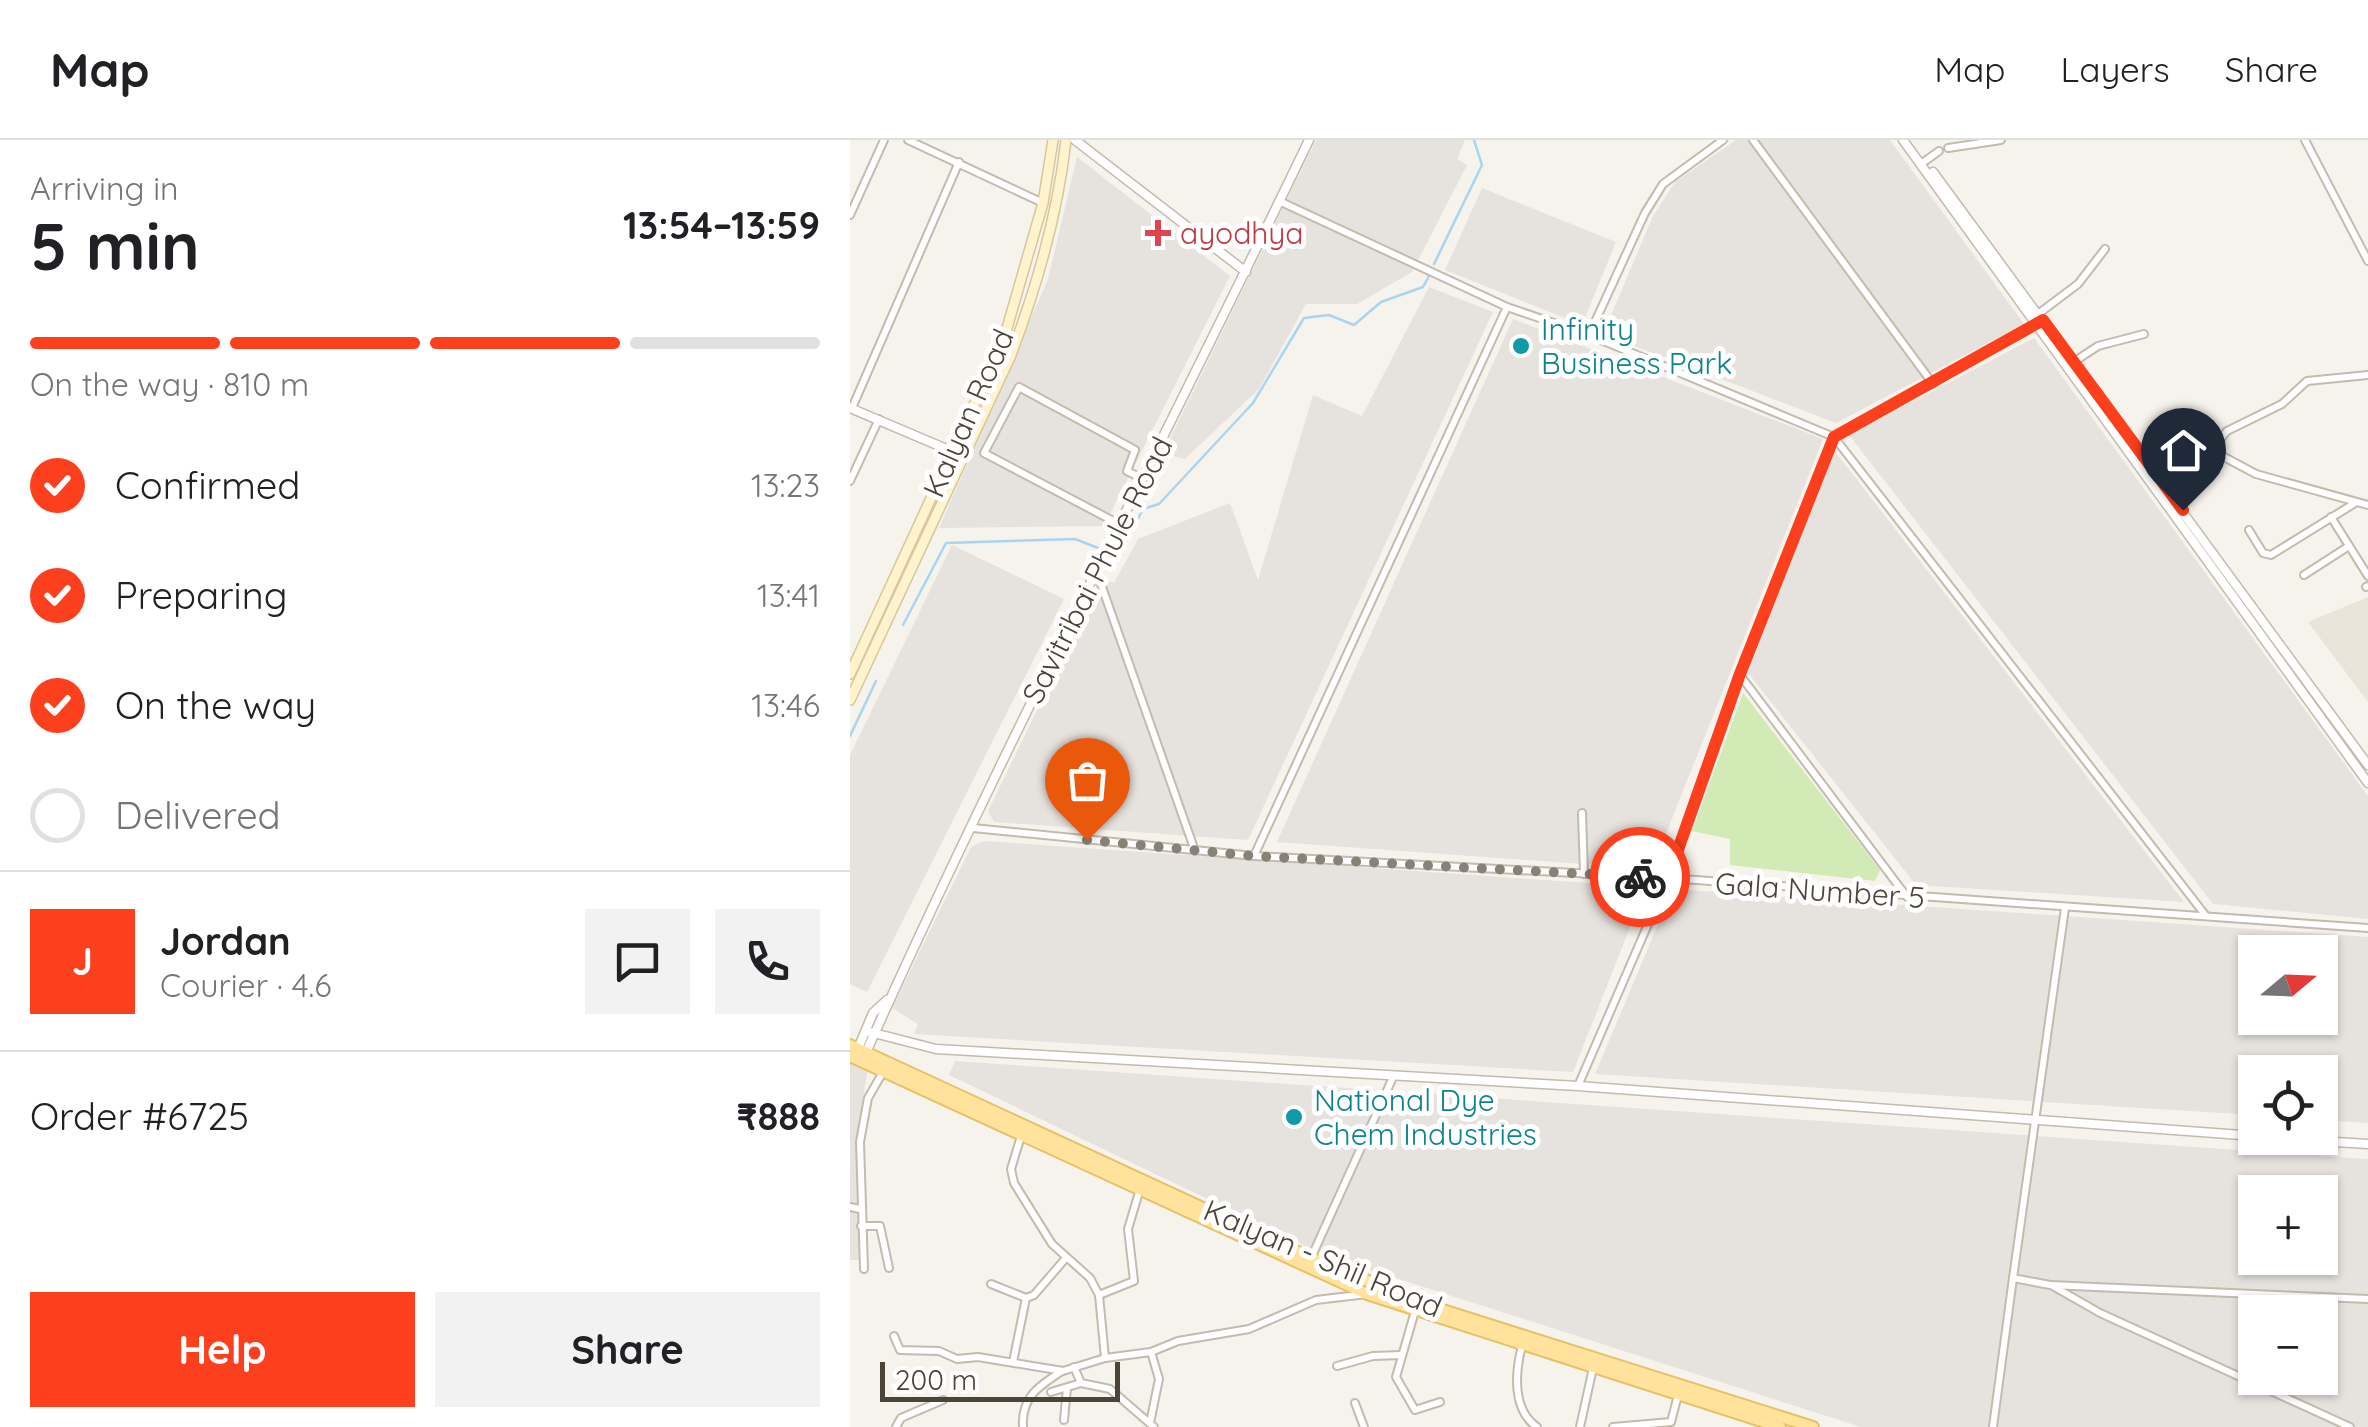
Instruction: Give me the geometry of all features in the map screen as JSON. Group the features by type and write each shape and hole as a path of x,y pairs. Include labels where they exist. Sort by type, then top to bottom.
{"main road":[{"name":"Kalyan Road","path":"850,674 1003,342 1043,204 1052,140"},
{"name":"Kalyan Road","path":"850,700 1000,378 1028,308 1056,201 1066,140"},
{"path":"989,372 1000,378"},
{"name":"Kalyan - Shil Road","path":"857,1054 883,1071 1022,1135 1100,1165 1140,1190 1370,1288 1791,1424 1813,1427"},
{"name":"Kalyan - Shil Road","path":"857,1054 1311,1258 1415,1311 1780,1427"}],"street":[{"path":"850,215 884,140"},
{"path":"908,140 1043,204"},
{"path":"1075,140 1246,272"},
{"name":"Savitribai Phule Road","path":"857,1054 876,1034 887,1000 1309,140"},
{"path":"1590,335 1663,184 1722,140"},
{"path":"1753,140 1933,384"},
{"path":"1906,140 2368,766"},
{"path":"1948,148 2001,140"},
{"path":"2305,140 2368,261"},
{"path":"1923,162 1939,152"},
{"path":"959,162 851,408 964,454"},
{"path":"1923,162 1986,254 1999,266"},
{"path":"1279,201 1508,307 1590,335 1834,437 2206,916"},
{"path":"1578,1086 1668,878 1740,674 1834,437 1933,384 2038,319 2078,284 2106,249"},
{"path":"1254,856 1508,307"},
{"path":"2071,364 2098,346 2144,334"},
{"path":"2159,486 2211,450 2227,431 2282,404 2307,381 2368,374"},
{"path":"1119,524 984,453 1018,387 1135,450 1127,471 1142,479"},
{"path":"850,481 879,419"},
{"path":"2211,450 2256,474 2364,505"},
{"path":"2249,530 2268,555 2331,517 2364,505"},
{"path":"2331,517 2368,576"},
{"path":"2304,575 2349,546"},
{"path":"1096,569 1195,851"},
{"path":"2286,659 2368,783"},
{"path":"1740,674 1908,896"},
{"path":"1582,813 1584,874"},
{"name":"Gala Number 5","path":"973,828 1254,856 1668,878 2368,928"},
{"path":"1993,1427 2065,908"},
{"name":"Savitribai Phule Road","path":"857,1054 873,1013 887,1000"},
{"path":"866,1031 936,1049 1578,1086 2238,1135"},
{"path":"864,1269 860,1142 868,1098 883,1071"},
{"path":"1311,1258 1394,1075"},
{"path":"1022,1135 1011,1168 1014,1184 1065,1260 1090,1278 1098,1295 1104,1358"},
{"path":"2338,1142 2368,1144"},
{"path":"1098,1295 1134,1281 1128,1230 1140,1190"},
{"path":"850,1207 860,1209"},
{"path":"861,1226 880,1226 889,1268"},
{"path":"850,1247 862,1248"},
{"path":"991,1284 1026,1298 1034,1295 1065,1260"},
{"path":"2013,1278 2050,1284 2368,1300"},
{"path":"2050,1284 2100,1314 2350,1427"},
{"path":"1023,1427 1022,1411 1034,1390 1064,1371 1104,1358 1151,1352 1178,1341 1265,1325 1316,1300 1370,1288"},
{"path":"1013,1362 1026,1298"},
{"path":"1415,1311 1396,1377 1416,1410 1440,1402"},
{"path":"894,1336 900,1350 939,1351 958,1359 1013,1362 1064,1371"},
{"path":"1522,1346 1518,1398 1529,1422 1537,1427"},
{"path":"1051,1392 1081,1384 1110,1389 1152,1425 1158,1398 1151,1352"},
{"path":"1337,1366 1373,1356 1402,1354"},
{"path":"1074,1368 1081,1384"},
{"path":"1580,1427 1593,1368"},
{"path":"1064,1420 1066,1388"},
{"path":"1613,1427 1672,1422 1678,1395"},
{"path":"896,1427 902,1418 943,1400"},
{"path":"1355,1402 1364,1427"}],"shaded area":[{"path":"1316,140 1465,140 1457,159 1467,165 1412,272 1357,304 1306,304 1259,389 1185,459 1163,453"},
{"path":"1736,140 1890,140 2024,324 1836,423 1603,334 1653,216 1675,182"},
{"path":"1077,157 1230,276 1104,526 939,528 1048,279"},
{"path":"1482,188 1616,242 1582,325 1445,270"},
{"path":"1429,287 1493,312 1248,840 994,822 988,811 1101,579 1114,583 1138,539 1230,503 1258,580 1313,395 1362,416"},
{"path":"1513,319 1823,439 1652,869 1277,842"},
{"path":"2034,338 2368,796 2368,919 2213,904 1849,435"},
{"path":"1834,450 2184,902 1916,885 1748,673"},
{"path":"952,545 1064,599 867,992 850,984 850,755"},
{"path":"2368,597 2368,702 2308,622"},
{"path":"984,841 1646,887 1573,1072 914,1034 918,1024 892,1008 971,847"},
{"path":"1673,889 2368,937 2368,1123 2338,1121 2338,1055 2238,1055 2238,1114 1595,1074"},
{"path":"850,1060 868,1068 858,1127 859,1260 850,1260"},
{"path":"955,1061 2238,1150 2238,1155 2368,1159 2368,1427 1861,1427 1324,1255 949,1075"}],"green space":[{"path":"1743,693 1880,870 1875,881 1730,865 1730,839 1692,831"}],"waterway":[{"path":"1434,264 1482,165 1474,140"},
{"path":"1111,553 1119,556 1143,509 1159,504 1253,403 1304,318 1329,315 1354,325 1381,302 1423,287 1429,276"},
{"path":"903,625 946,543 1075,539 1098,548"},
{"path":"850,736 876,681"}],"way so far":[{"path":"1087,840 1254,856 1640,877"}],"place":[{"name":"ayodhya","path":"1158,233"},
{"name":"Infinity Business Park","path":"1521,346"},
{"name":"National Dye Chem Industries","path":"1294,1117"}],"route":[{"path":"1640,877 1668,878 1740,674 1834,437 2043,320 2183,510"}]}
